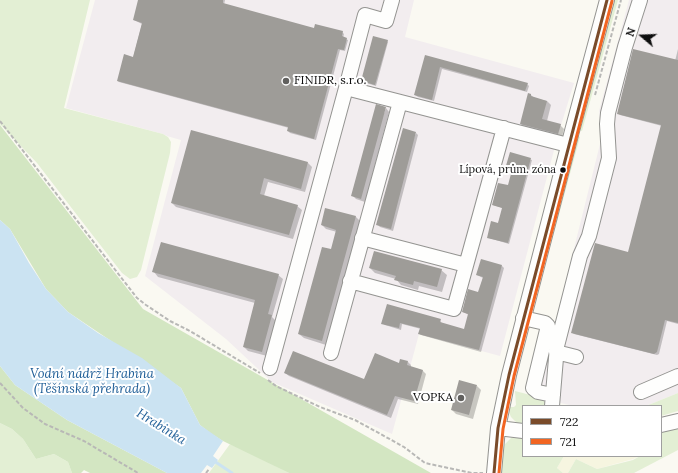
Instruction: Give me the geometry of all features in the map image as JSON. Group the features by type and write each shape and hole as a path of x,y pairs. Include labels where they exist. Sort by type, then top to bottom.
{"street":[{"path":"266,373 365,15 386,21 392,0"},
{"path":"494,473 498,428 508,375 607,0"},
{"path":"523,318 545,323 548,326 533,388 552,401 556,352 580,256 589,236 609,158 607,124 608,114 625,47 640,0"},
{"path":"346,88 568,145"},
{"path":"331,352 400,102"},
{"path":"350,281 454,309 504,128"},
{"path":"362,238 466,265"},
{"path":"556,352 576,357"},
{"path":"641,392 678,376"},
{"path":"662,425 678,421"},
{"path":"498,428 522,431"}],"path":[{"path":"0,121 137,298 146,306 170,321 266,373 276,386 320,407 355,420 404,447 425,462 472,473 494,473"},
{"path":"0,383 23,408 45,424 84,441 138,473"},
{"path":"206,473 209,469"}],"shaded area":[{"path":"95,0 414,0 405,37 574,83 558,135 500,356 419,334 392,434 272,382 226,339 145,276 181,140 66,108"},
{"path":"629,0 678,0 678,393 648,405 569,405 537,397 602,136 599,111"}],"green space":[{"path":"0,0 90,0 64,108 163,134 168,137 171,142 170,153 141,270 137,277 130,279 122,273 37,163 0,124"},
{"path":"613,0 618,0 582,131 579,130 578,136 580,137 551,244 536,288"},
{"path":"0,125 143,309 431,473 289,473 223,441 200,425 181,388 68,312 46,289 10,229 0,220"},
{"path":"0,366 15,385 67,420 167,473 90,473 84,470 81,473 72,473 68,462 54,454 36,459 23,439 12,429 0,423"},
{"path":"515,391 546,399 546,405 522,405 522,424 517,423 511,417 508,410 508,407 514,407 516,405"},
{"path":"678,393 678,411 662,416 662,405 648,405"},
{"path":"0,423 12,429 23,439 36,459 54,454 68,462 72,473 0,473"},
{"path":"678,426 678,450 634,473 568,473 576,459 597,469 633,460 638,457 662,457 662,431"},
{"path":"512,437 522,438 522,457 563,457 557,468 563,473 501,473 501,448"},
{"path":"230,444 256,456 289,473 209,473"},
{"path":"563,457 638,457 597,469 576,459 568,473 563,473 557,468"}],"water":[{"name":"Vodní nádrž Hrabina (Těšínská přehrada)","path":"0,220 10,229 29,263 46,289 68,312 98,333 142,358 181,388 200,425 223,441 213,456 218,460 212,468 207,465 201,473 167,473 67,420 15,385 0,366"}],"building":[{"path":"138,0 223,0 223,3 314,28 315,24 343,31 342,36 347,38 344,50 338,49 314,139 287,131 288,127 117,81 124,54 133,57 142,23 133,20"},
{"path":"373,36 388,40 375,85 361,81"},
{"path":"633,49 678,60 678,323 665,320 657,352 654,354 571,333 595,243 628,252 661,125 617,114"},
{"path":"425,55 528,83 525,91 440,67 432,100 414,95"},
{"path":"528,93 531,94 531,96 547,101 542,119 561,124 558,134 520,124"},
{"path":"376,104 386,107 361,199 351,196"},
{"path":"403,128 416,132 391,229 376,225"},
{"path":"191,130 308,162 301,189 264,178 260,194 298,205 289,235 171,203"},
{"path":"510,152 531,158 508,243 487,238 491,221 498,223 502,208 492,205 498,183 508,185 512,170 505,169"},
{"path":"325,208 356,216 322,341 298,334 322,247 331,249 336,230 321,225"},
{"path":"161,242 279,274 268,314 272,315 262,352 243,347 255,300 152,272"},
{"path":"374,251 442,269 437,287 414,281 413,285 394,280 396,276 369,268"},
{"path":"481,259 502,265 479,350 418,334 420,328 400,323 399,328 381,324 387,304 441,319 440,322 464,329 468,314 462,312 468,289 478,292 483,277 476,275"},
{"path":"293,351 364,379 375,353 399,363 400,359 408,361 407,365 423,370 414,401 395,396 387,415 284,373"},
{"path":"459,380 477,385 469,415 451,410"}],"waterway":[{"name":"Hrabinka","path":"214,461 232,473"}],"transit line":[{"name":"722","path":"494,473 498,428 509,375 607,0"},
{"name":"721","path":"499,473 503,429 514,376 612,1"}],"place":[{"name":"FINIDR, s.r.o.","path":"286,81"},
{"name":"Lípová, prům. zóna","path":"563,170"},
{"name":"VOPKA","path":"461,398"}]}
